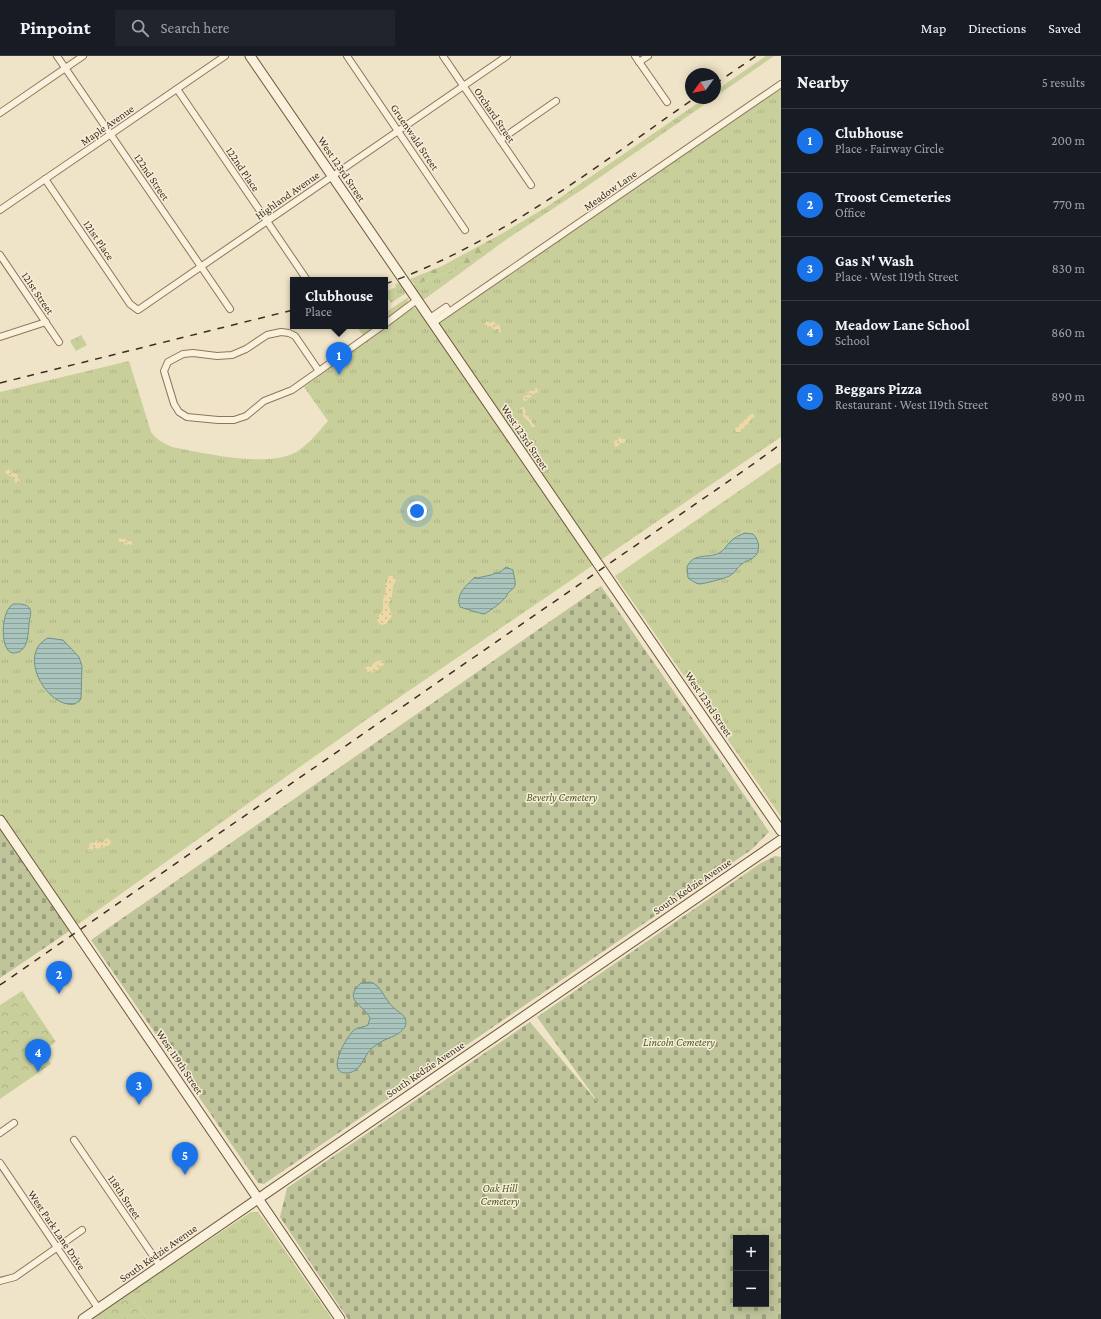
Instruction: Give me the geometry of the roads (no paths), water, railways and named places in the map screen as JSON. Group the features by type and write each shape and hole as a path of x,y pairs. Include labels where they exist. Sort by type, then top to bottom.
{"street":[{"name":"122nd Street","path":"57,56 230,309"},
{"path":"0,113 83,56"},
{"name":"Maple Avenue","path":"0,210 225,56"},
{"name":"West 123rd Street","path":"250,56 781,831"},
{"name":"Gruenwald Street","path":"347,56 465,230"},
{"name":"Orchard Street","path":"443,56 531,185"},
{"name":"Highland Avenue","path":"138,310 507,56"},
{"path":"635,56 667,102"},
{"path":"639,62 648,56"},
{"name":"Meadow Lane","path":"431,321 781,84"},
{"name":"122nd Place","path":"176,89 305,277"},
{"path":"500,140 556,101"},
{"name":"121st Place","path":"45,179 130,304 138,310"},
{"name":"121st Street","path":"0,255 59,342"},
{"path":"388,322 417,300"},
{"path":"0,337 46,322"},
{"path":"319,371 295,336 289,333 281,332 267,335 246,349 232,355 217,356 192,353 183,354 168,362 164,371 174,404 179,412 188,417 227,421 234,420 246,416 264,401 292,390 319,371 378,329"},
{"name":"West 119th Street","path":"0,820 340,1319"},
{"name":"South Kedzie Avenue","path":"83,1319 781,840"},
{"path":"0,1133 14,1123"},
{"name":"118th Street","path":"74,1140 160,1266"},
{"name":"West Park Lane Drive","path":"0,1163 98,1308"},
{"path":"0,1281 15,1277 82,1230"}],"water":[{"path":"745,533 753,534 757,540 759,546 756,556 740,565 731,575 721,579 699,584 688,578 687,567 693,560 719,553 738,536"},
{"path":"506,567 513,570 515,585 502,601 484,614 460,607 460,594 475,577 477,578 499,573"},
{"path":"13,604 22,604 27,606 31,612 26,643 22,650 13,653 9,651 6,646 3,631 6,615 9,608"},
{"path":"48,638 63,640 79,657 82,666 81,699 75,704 64,703 54,698 46,690 39,679 35,667 35,656 39,646"},
{"path":"361,983 374,983 380,989 391,1005 405,1018 405,1026 400,1032 371,1049 358,1068 346,1073 340,1071 337,1067 337,1061 343,1046 354,1030 368,1025 370,1018 356,1002 353,994"}],"railway":[{"path":"721,80 756,56"},
{"path":"388,283 427,267 508,225 584,176 686,104"},
{"path":"0,383 290,311"},
{"path":"0,985 781,444"}],"place":[{"name":"Clubhouse","path":"339,375"},
{"name":"Troost Cemeteries","path":"59,994"},
{"name":"Meadow Lane School","path":"38,1072"},
{"name":"Gas N' Wash","path":"139,1105"},
{"name":"Beggars Pizza","path":"185,1175"}],"park label":[{"name":"Beverly Cemetery","path":"562,797"},
{"name":"Lincoln Cemetery","path":"679,1042"},
{"name":"Oak Hill Cemetery","path":"500,1194"}]}
